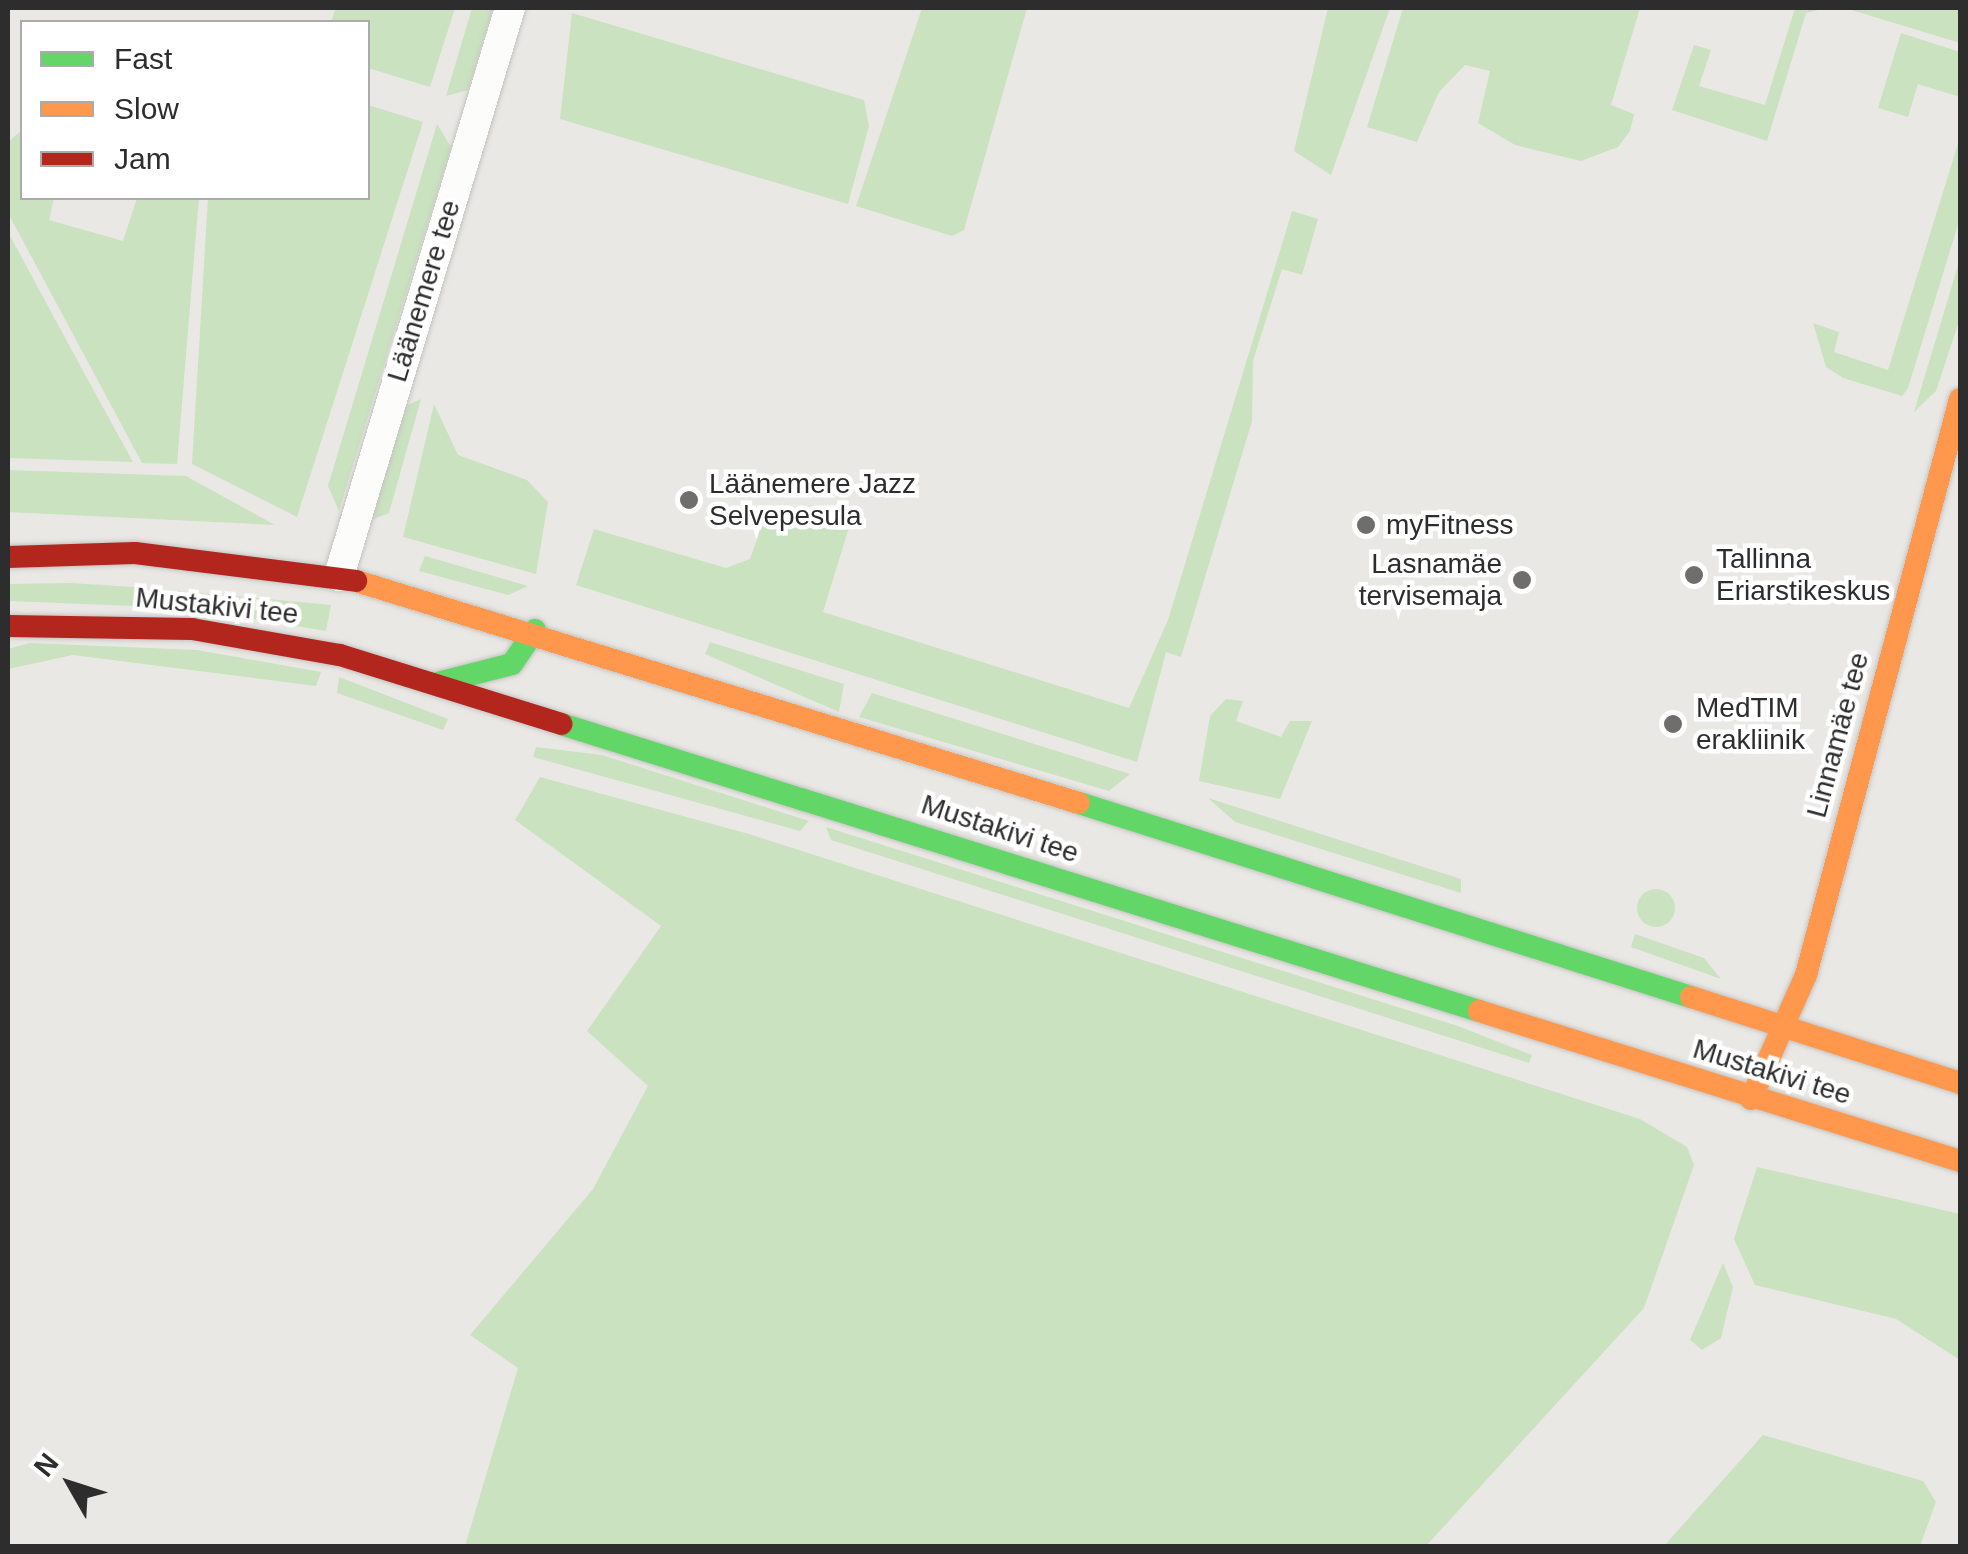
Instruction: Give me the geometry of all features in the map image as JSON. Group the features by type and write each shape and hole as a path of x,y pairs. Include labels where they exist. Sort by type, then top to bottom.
{"main road":[{"name":"Linnamäe tee","path":"1751,1099 1789,1028 1960,399"},
{"path":"8,545 41,551"},
{"name":"Mustakivi tee","path":"8,556 41,551 340,576 535,630 1960,1083"},
{"name":"Mustakivi tee","path":"8,626 279,640 1517,1018 1751,1099 1960,1161"},
{"path":"432,684 512,664 535,630"}],"street":[{"name":"Läänemere tee","path":"340,576 510,8"}],"green space":[{"path":"336,8 455,8 430,87 370,69 370,20 332,20"},
{"path":"472,8 493,8 468,90 446,96"},
{"path":"922,8 1027,8 964,230 952,236 856,206"},
{"path":"1328,8 1390,8 1331,175 1294,151"},
{"path":"1403,8 1640,8 1611,105 1634,114 1630,131 1618,147 1581,161 1515,145 1478,123 1490,71 1465,65 1439,92 1417,142 1367,127"},
{"path":"1795,8 1827,8 1806,13 1767,141 1672,110 1694,45 1711,50 1699,86 1765,105"},
{"path":"1845,8 1960,8 1960,43"},
{"path":"572,13 864,100 869,126 848,204 560,119"},
{"path":"1901,33 1960,52 1960,97 1918,84 1908,117 1878,108"},
{"path":"370,106 423,122 297,517 192,464 208,200 370,200"},
{"path":"437,124 451,147 339,511 328,486"},
{"path":"20,132 20,200 54,200 49,220 123,241 136,200 199,200 177,464 142,463 8,213 8,142"},
{"path":"1960,137 1960,218 1908,388 1902,396 1843,378 1826,367 1813,323 1839,332 1834,352 1888,370"},
{"path":"1292,211 1318,219 1302,275 1282,269 1253,361 1252,421 1181,657 1166,652 1137,762 576,585 594,529 726,568 750,559 764,520 806,527 854,511 823,612 1129,708 1168,620"},
{"path":"8,232 82,369 133,462 8,458"},
{"path":"1960,259 1960,318 1936,391 1914,412"},
{"path":"421,399 389,513 371,520 406,406"},
{"path":"434,404 458,455 527,480 548,502 536,574 403,537"},
{"path":"8,470 186,476 275,525 8,512"},
{"path":"425,556 528,586 508,595 419,571"},
{"path":"70,583 331,605 326,631 186,608 8,601 8,584"},
{"path":"710,642 844,684 839,712 705,654"},
{"path":"30,643 197,650 321,672 316,686 73,655 8,669 8,649"},
{"path":"339,677 448,719 443,730 337,693"},
{"path":"872,693 1130,774 1109,791 859,717"},
{"path":"1226,699 1243,701 1236,721 1281,737 1290,721 1312,721 1280,799 1199,781 1210,716"},
{"path":"536,747 602,755 809,821 800,831 533,757"},
{"path":"540,777 749,834 1640,1119 1687,1147 1694,1165 1644,1308 1426,1546 465,1546 518,1368 470,1335 593,1189 648,1086 587,1031 661,926 515,820"},
{"path":"1208,798 1461,879 1461,893 1235,822"},
{"path":"826,827 1458,1026 1532,1055 1529,1063 831,840"},
{"path":"1656,889 1669,895 1675,908 1669,921 1656,927 1643,921 1637,908 1643,895"},
{"path":"1635,934 1704,958 1721,979 1631,947"},
{"path":"1757,1167 1960,1214 1960,1360 1896,1319 1755,1285 1734,1239"},
{"path":"1723,1263 1733,1287 1721,1338 1702,1350 1690,1340"},
{"path":"1763,1435 1923,1481 1936,1502 1920,1546 1664,1546"}],"traffic: fast":[{"path":"438,683 512,664 535,630"},
{"path":"561,724 1479,1011"},
{"path":"1079,803 1691,997"}],"traffic: slow":[{"path":"1751,1099 1806,975 1960,399"},
{"path":"356,581 1079,803"},
{"path":"1691,997 1960,1083"},
{"path":"1479,1011 1960,1161"}],"traffic: jam":[{"path":"8,557 135,553 356,581"},
{"path":"8,626 192,629 340,655 561,724"}],"place":[{"name":"Läänemere Jazz Selvepesula","path":"689,500"},
{"name":"myFitness","path":"1366,525"},
{"name":"Tallinna Eriarstikeskus","path":"1694,575"},
{"name":"Lasnamäe tervisemaja","path":"1522,580"},
{"name":"MedTIM erakliinik","path":"1673,724"}]}
